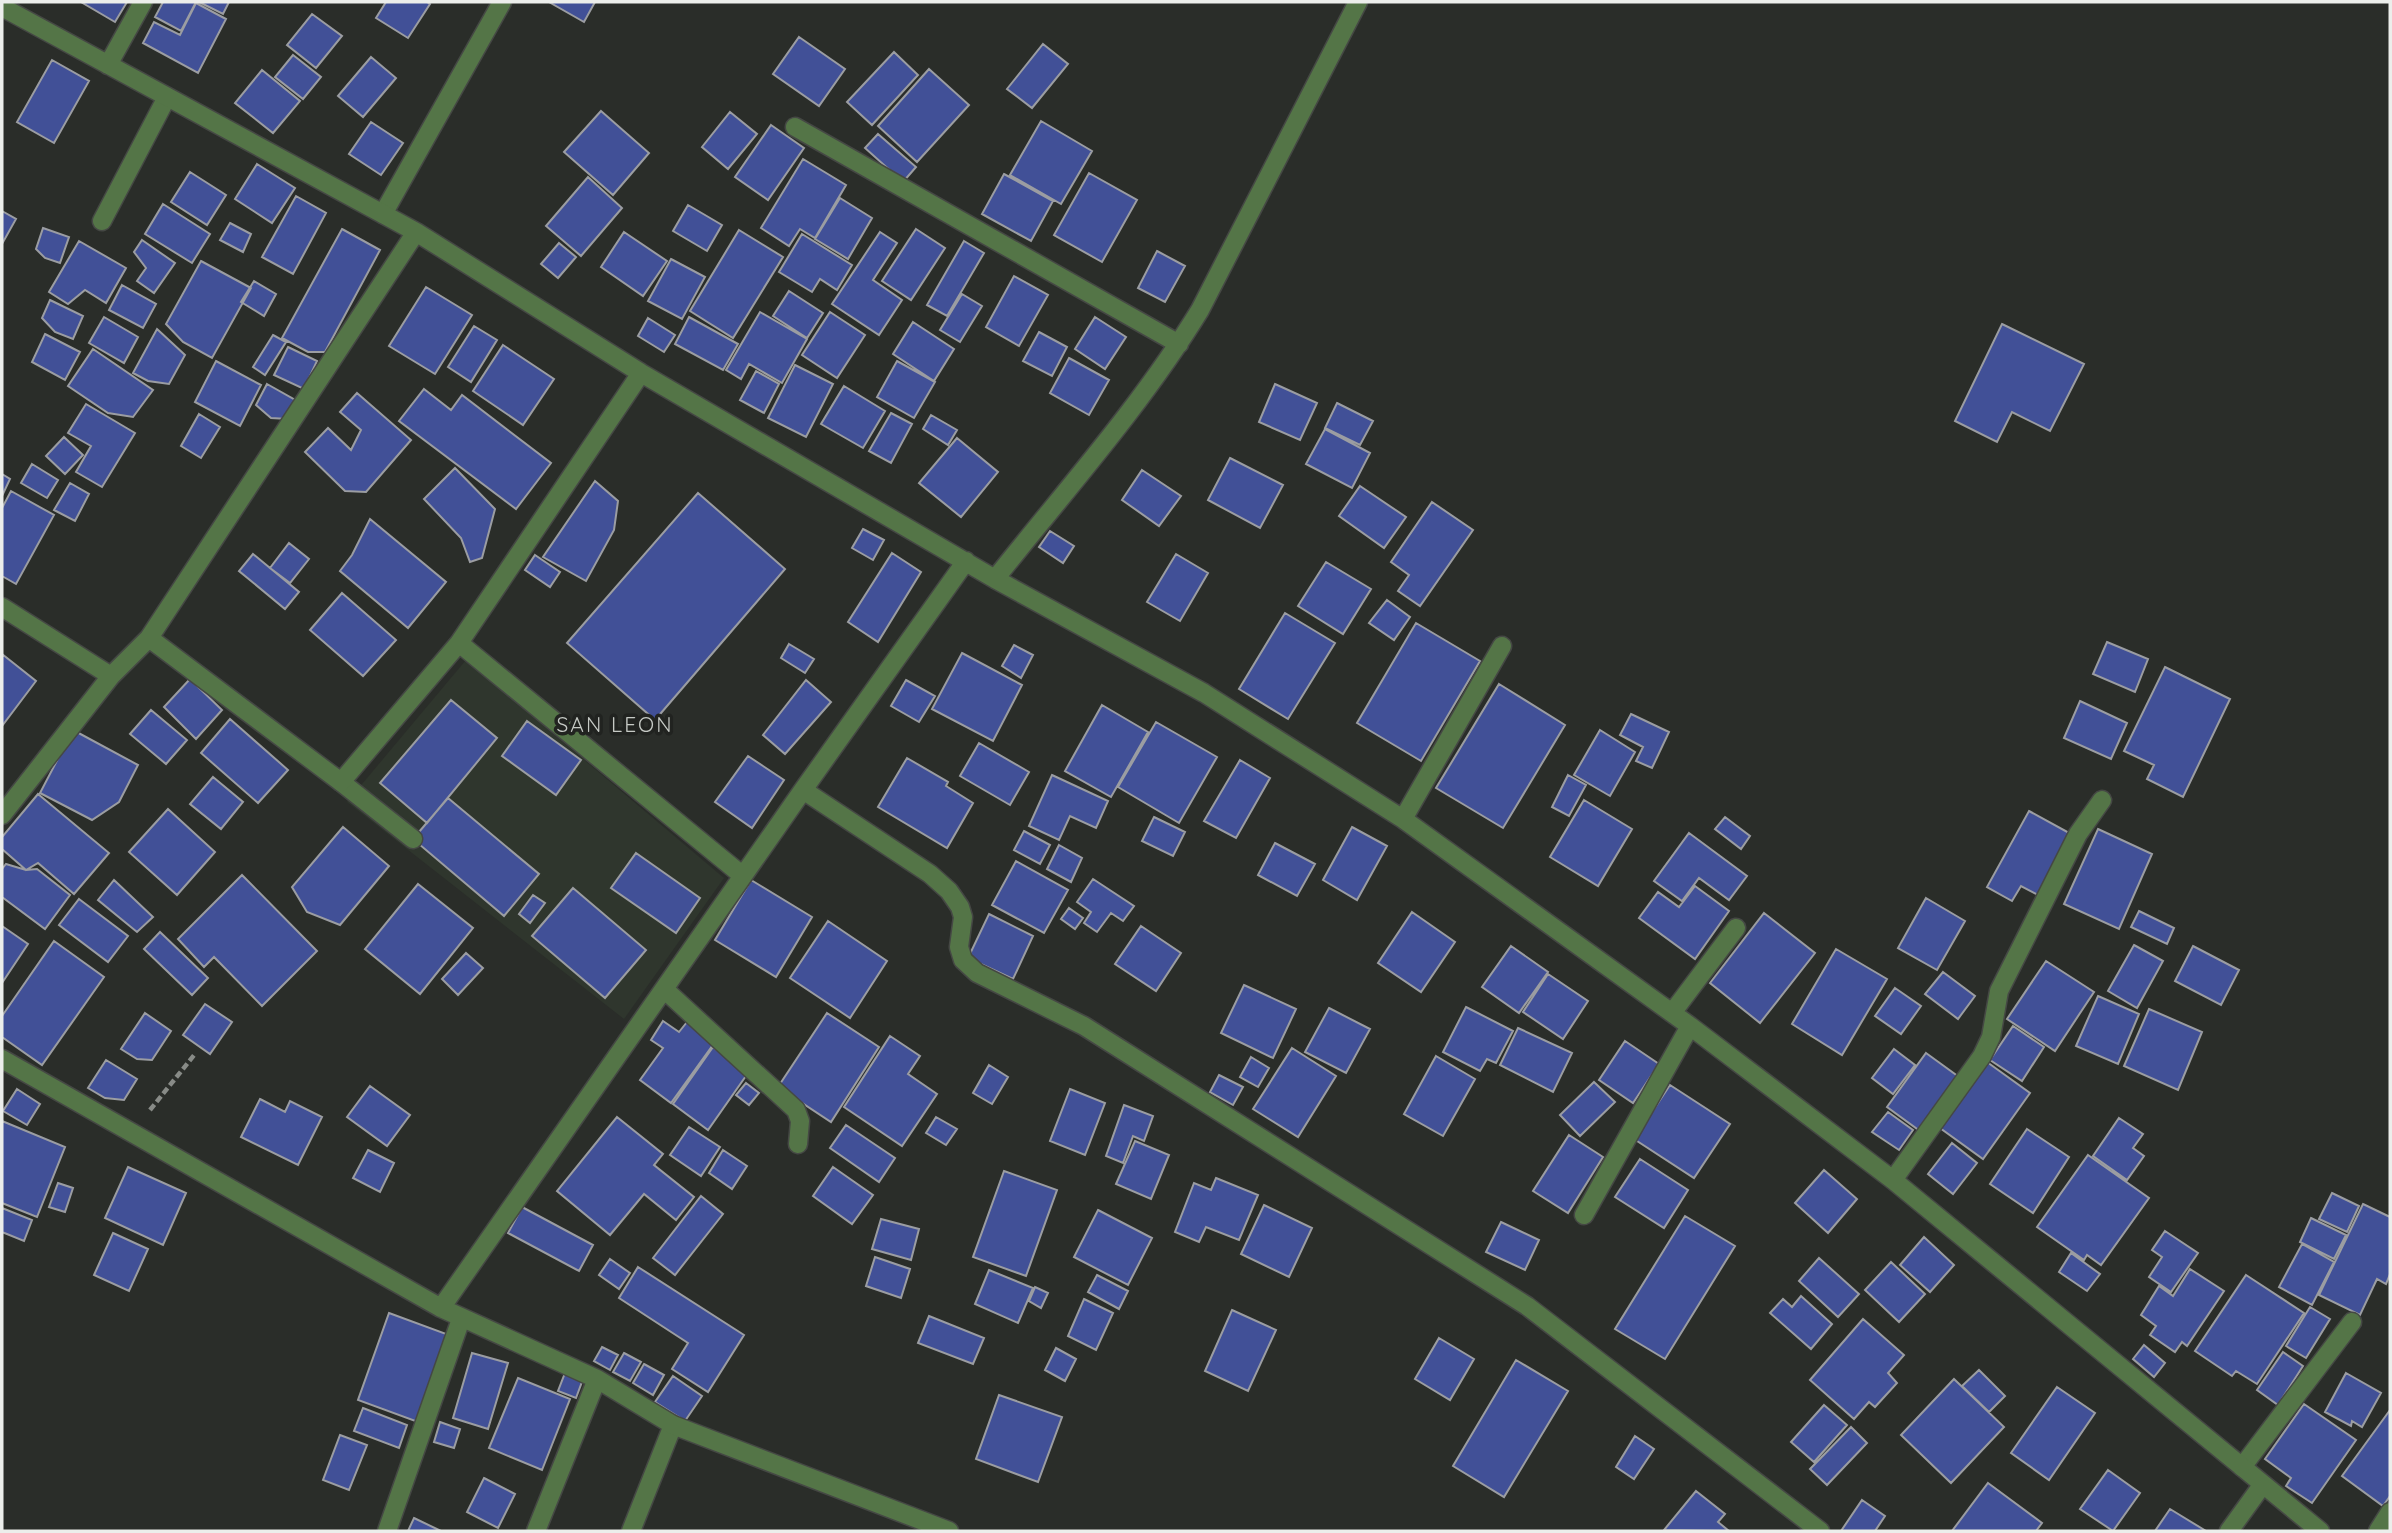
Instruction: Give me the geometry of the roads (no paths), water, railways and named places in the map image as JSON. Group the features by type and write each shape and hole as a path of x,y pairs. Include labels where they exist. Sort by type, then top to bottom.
{"street":[{"path":"108,65 143,2"},
{"path":"383,214 502,2"},
{"path":"995,579 1098,451 1179,344 1200,310 1358,2"},
{"path":"2,7 416,232 642,373 995,579 1204,693 1403,819 1690,1026 1893,1180 2320,1531"},
{"path":"102,220 167,97"},
{"path":"795,127 1179,344"},
{"path":"2,815 111,676 149,638 416,232"},
{"path":"341,782 459,643 642,373"},
{"path":"441,1308 966,562"},
{"path":"2,607 111,676"},
{"path":"149,638 413,839"},
{"path":"459,643 743,876"},
{"path":"1403,819 1502,646"},
{"path":"803,790 930,874 949,891 963,917 959,947 963,960 977,973 1084,1026 1527,1306 1820,1531"},
{"path":"1893,1180 1982,1056 1991,1037 1999,992 2078,834 2102,800"},
{"path":"1672,1013 1736,928"},
{"path":"664,989 796,1110 800,1121 798,1144"},
{"path":"1584,1215 1690,1026"},
{"path":"2,1059 461,1319 597,1379 673,1425 949,1531"},
{"path":"387,1531 461,1319"},
{"path":"2242,1467 2352,1322"},
{"path":"536,1531 597,1379"},
{"path":"631,1531 673,1425"},
{"path":"2229,1531 2263,1484"},
{"path":"2378,1531 2390,1511"}],"district":[{"name":"SAN LEON","path":"615,725"}]}
